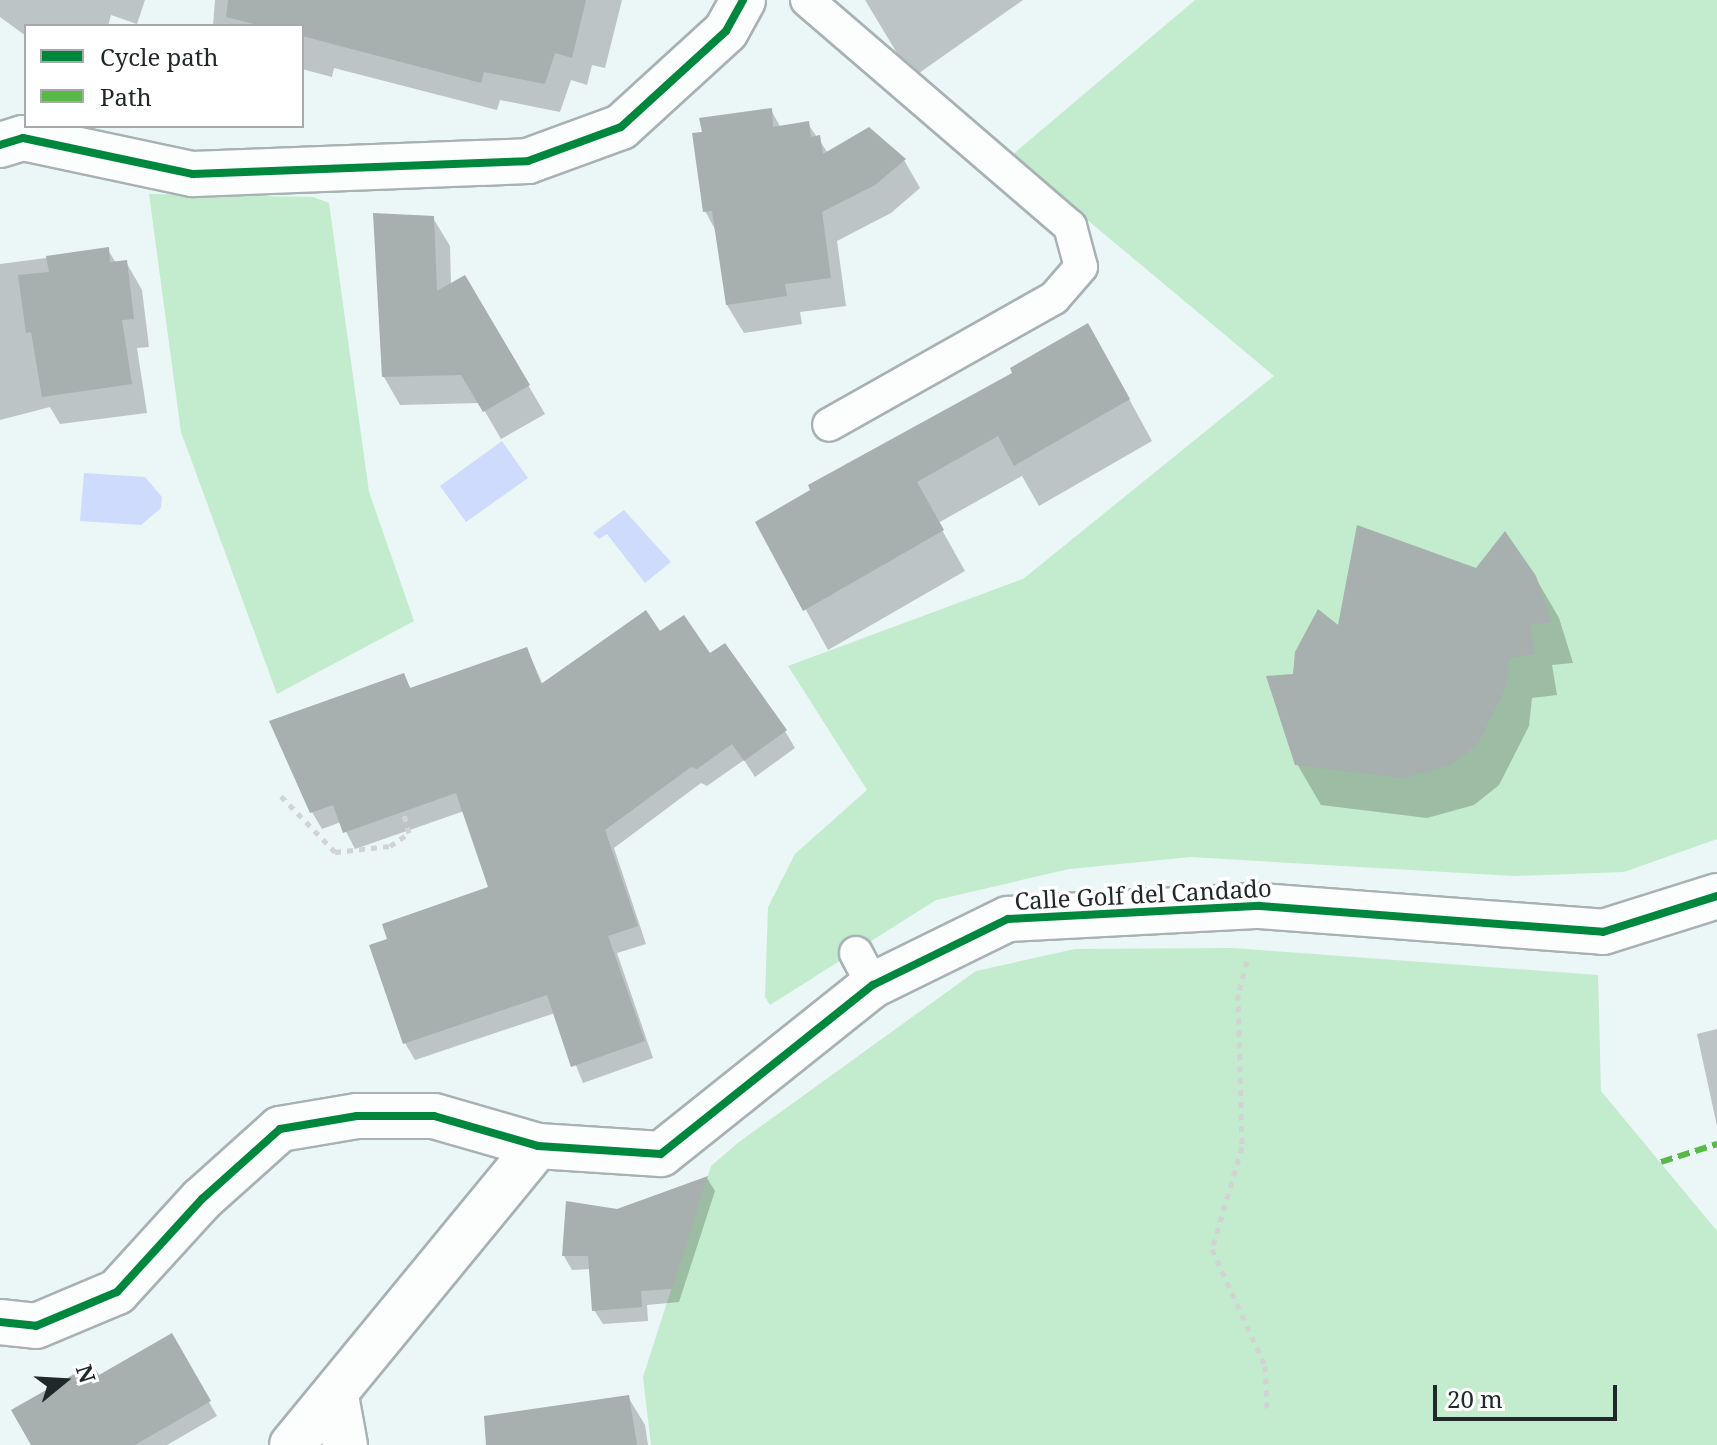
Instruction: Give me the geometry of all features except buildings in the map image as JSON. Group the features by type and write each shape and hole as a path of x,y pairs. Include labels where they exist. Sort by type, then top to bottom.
{"street":[{"path":"8,136 193,174 528,161 621,127 726,31 743,0"},
{"name":"Calle Golf del Candado","path":"0,1322 36,1326 117,1292 202,1199 280,1129 357,1116 434,1116 538,1146 661,1154 864,969 1008,919 1260,906 1603,932 1717,896"},
{"path":"292,1445 336,1396 538,1146"},
{"path":"336,1396 345,1445"}],"lane":[{"path":"807,0 1070,226 1081,267 1054,298 829,425"}],"path":[{"path":"281,796 335,852 390,846 409,833 403,811"},
{"path":"1260,906 1238,994 1242,1147 1212,1249 1265,1366 1267,1410"}],"green space":[{"path":"1195,0 1717,0 1717,839 1624,872 1514,876 1191,857 1069,869 936,900 770,1005 765,997 768,907 795,854 867,790 788,666 1023,579 1274,376 1011,156"},
{"path":"149,194 313,197 329,203 369,492 414,621 277,694 181,432"},
{"path":"1233,948 1598,975 1601,1091 1717,1231 1717,1445 651,1445 643,1377 711,1166 739,1142 976,971 1075,949"}],"water":[{"path":"502,441 528,478 466,522 440,486"},
{"path":"84,473 145,477 162,497 161,508 141,525 80,521"},
{"path":"624,510 671,562 645,583 607,534 599,539 593,533"}],"marked path":[{"path":"1661,1162 1717,1144"}],"cycle path":[{"path":"0,145 23,138 193,174 528,161 621,127 726,31 743,0"},
{"path":"0,1322 36,1326 117,1292 202,1199 280,1129 357,1116 434,1116 538,1146 661,1154 873,985 1008,919 1260,906 1603,932 1717,896"}]}
